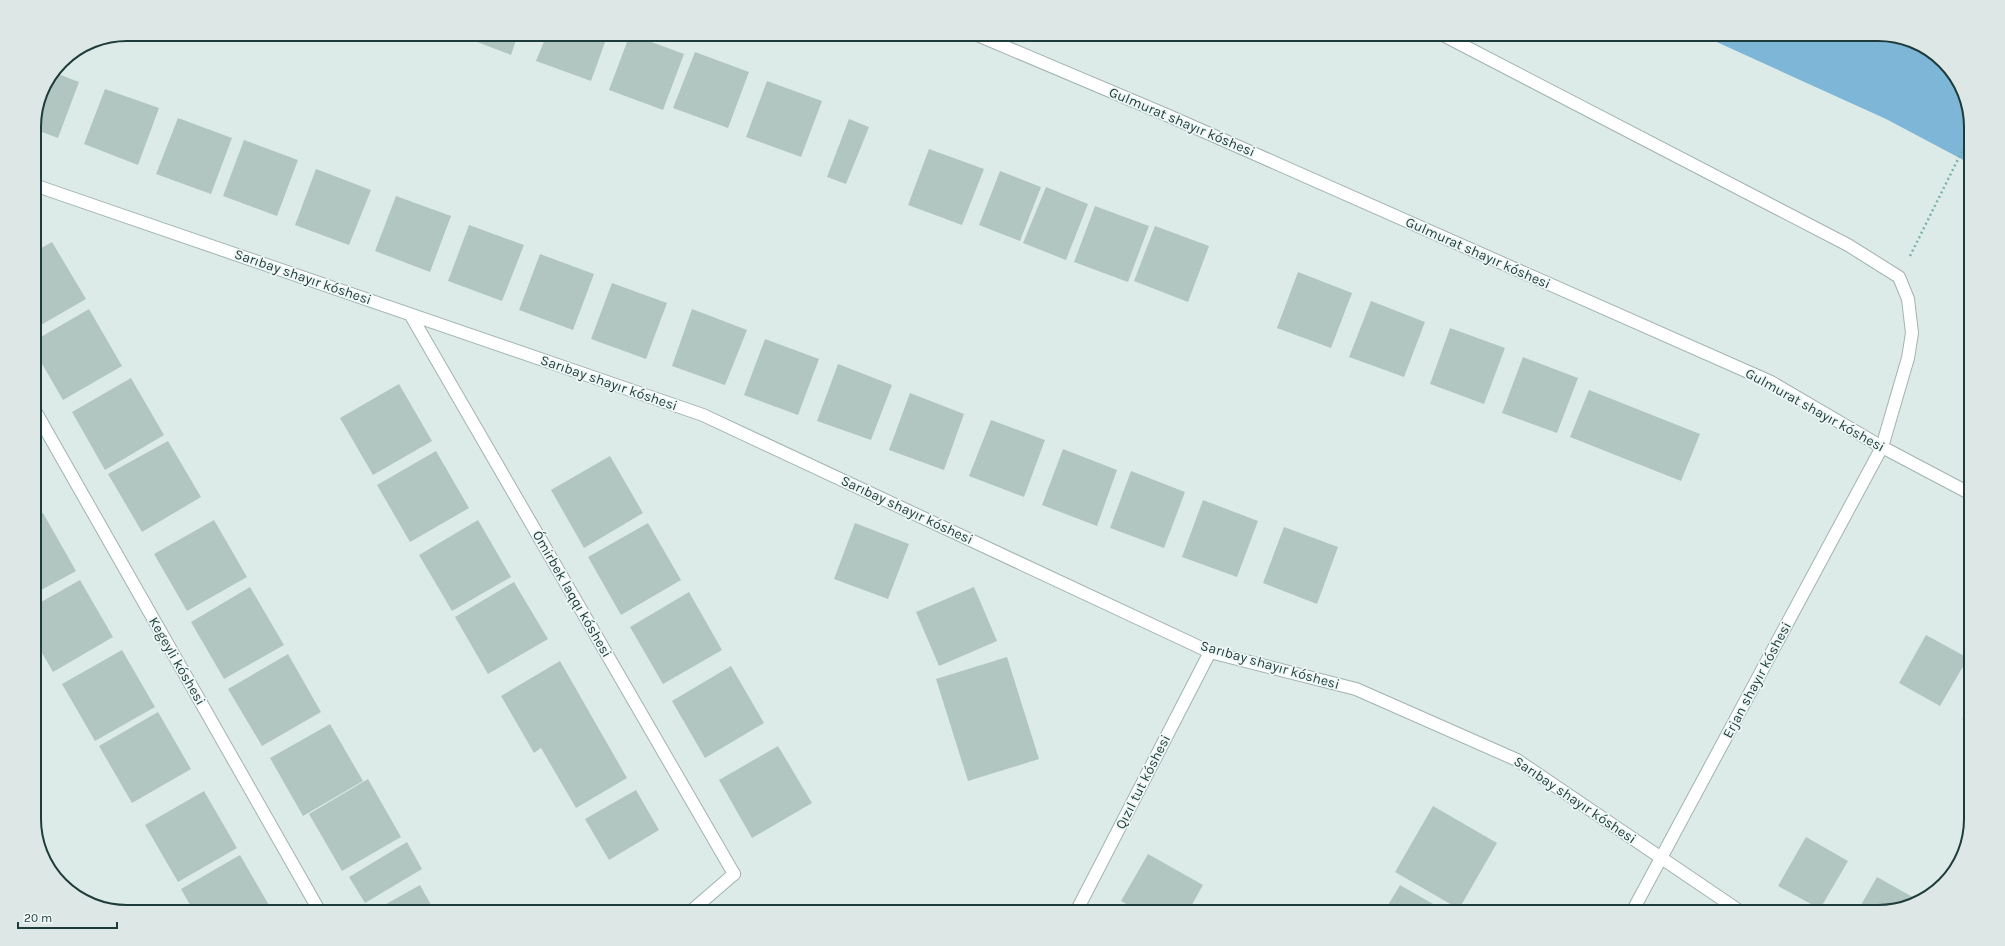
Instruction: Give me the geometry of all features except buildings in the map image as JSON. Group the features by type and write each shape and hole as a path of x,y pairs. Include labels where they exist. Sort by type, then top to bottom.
{"street":[{"name":"Gulmurat shayır kóshesi","path":"991,41 1169,116 1771,382 1882,447 1964,490"},
{"name":"Erjan shayır kóshesi","path":"1455,41 1848,245 1899,277 1908,299 1912,333 1908,358 1882,447 1636,905"},
{"name":"Sarıbay shayır kóshesi","path":"41,187 703,415 1210,652 1356,689 1517,760 1730,905"},
{"name":"Ómirbek laqqı kóshesi","path":"410,314 734,874 698,905"},
{"name":"Kegeyli kóshesi","path":"41,421 316,905"},
{"name":"Qızıl tut kóshesi","path":"1080,905 1210,652"}],"path":[{"path":"1916,244 1964,147"}],"water":[{"path":"1714,41 1878,41 1900,44 1911,48 1935,62 1943,70 1955,89 1964,122 1964,160 1886,119"}]}
